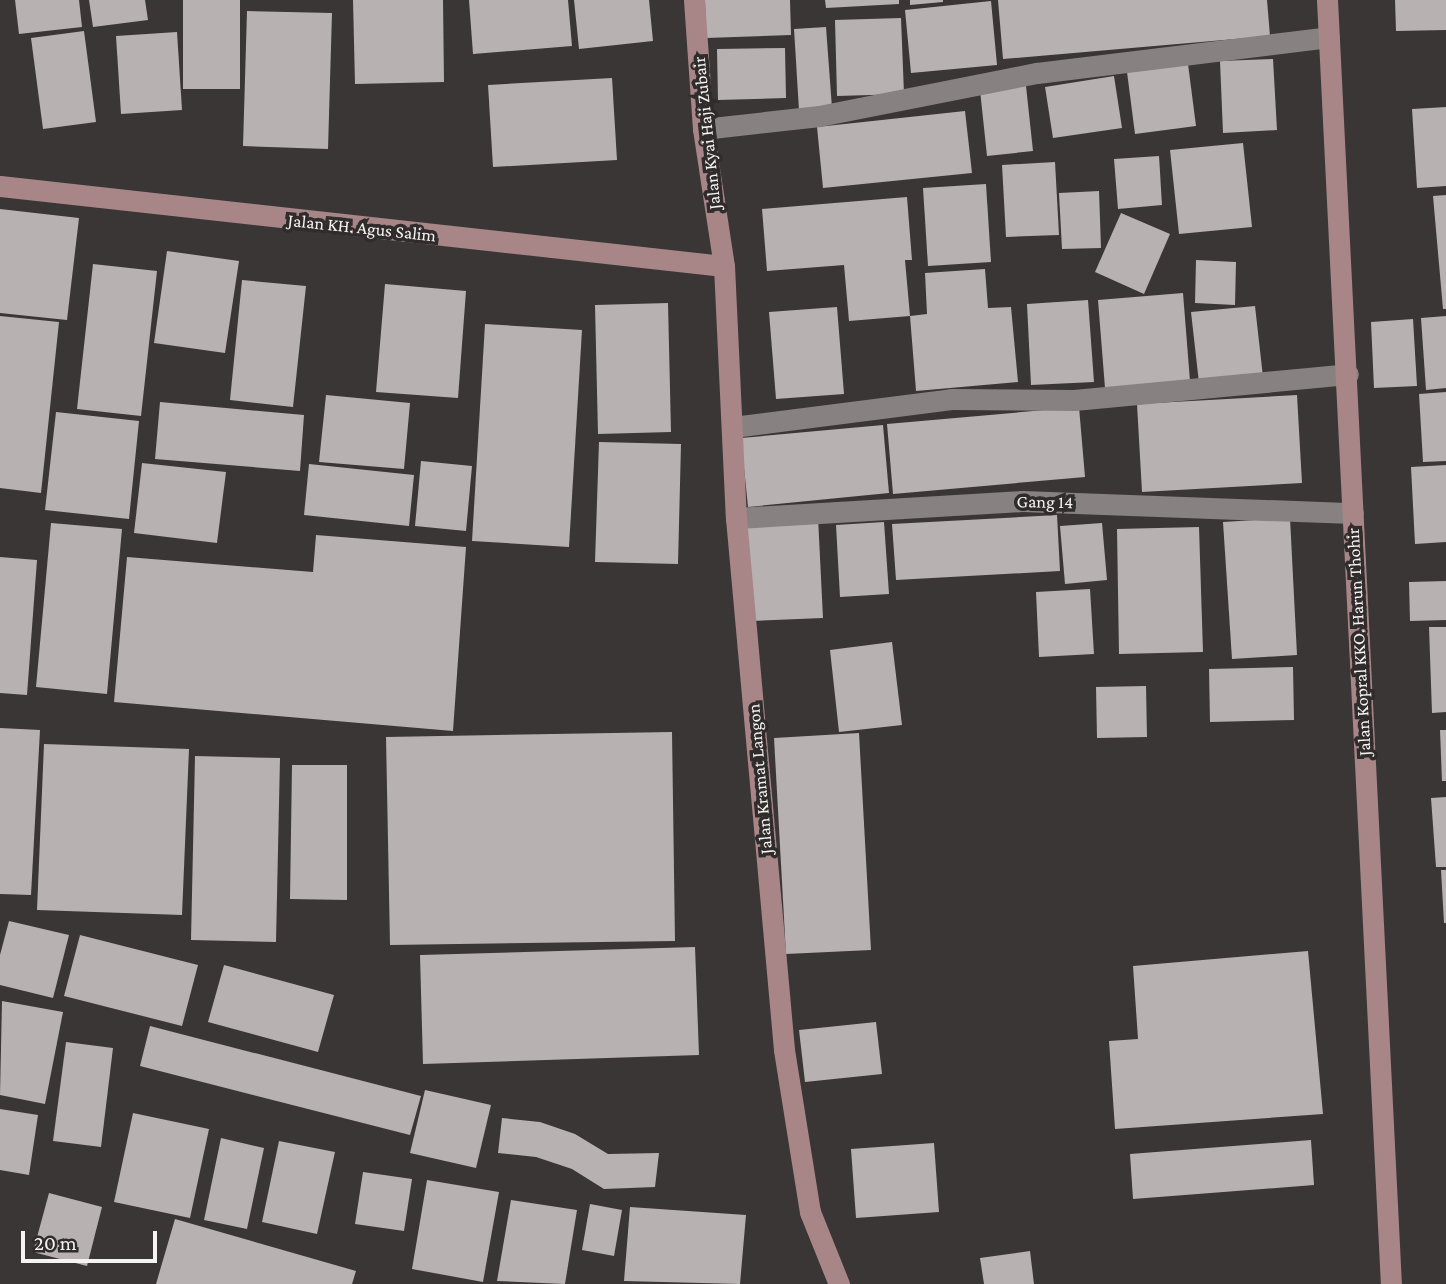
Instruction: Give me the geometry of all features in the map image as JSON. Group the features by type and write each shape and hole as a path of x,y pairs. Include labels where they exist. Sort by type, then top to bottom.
{"street":[{"name":"Jalan Kyai Haji Zubair","path":"694,0 703,129 724,266"},
{"name":"Jalan Kopral KKO. Harun Thohir","path":"1327,0 1348,374 1391,1284"},
{"path":"703,129 819,116 1037,73 1329,37"},
{"name":"Jalan KH. Agus Salim","path":"0,186 724,266"},
{"name":"Jalan Kramat Langon","path":"724,266 736,518 784,1050 810,1212 839,1284"},
{"path":"733,427 951,399 1074,400 1348,374"},
{"name":"Gang 14","path":"736,518 1021,501 1238,512 1353,513"}],"building":[{"path":"15,0 79,0 82,27 19,34"},
{"path":"89,0 145,0 148,20 93,27"},
{"path":"183,0 240,0 240,89 183,89"},
{"path":"353,0 443,0 444,82 355,84"},
{"path":"469,0 568,0 572,46 473,54"},
{"path":"574,0 649,0 653,41 579,49"},
{"path":"705,0 790,0 791,35 706,38"},
{"path":"825,0 899,0 899,4 826,8"},
{"path":"910,0 943,0 943,2 910,5"},
{"path":"998,0 1267,0 1270,36 1003,59"},
{"path":"1395,0 1446,0 1446,30 1396,31"},
{"path":"991,1 997,65 911,73 905,10"},
{"path":"247,11 332,13 328,149 243,146"},
{"path":"901,18 904,94 837,96 835,20"},
{"path":"826,27 832,108 799,110 794,29"},
{"path":"84,31 96,122 43,129 31,38"},
{"path":"177,32 182,110 121,114 116,36"},
{"path":"785,48 786,98 718,100 717,49"},
{"path":"1273,59 1277,130 1223,133 1220,61"},
{"path":"1188,64 1196,126 1135,134 1127,72"},
{"path":"1114,76 1122,128 1053,138 1045,87"},
{"path":"612,78 617,160 493,167 488,85"},
{"path":"1026,86 1033,151 987,156 980,90"},
{"path":"1446,107 1446,186 1417,188 1412,109"},
{"path":"965,111 972,173 823,188 817,127"},
{"path":"1243,143 1252,227 1179,234 1170,150"},
{"path":"1159,156 1162,205 1118,209 1114,159"},
{"path":"1055,162 1059,235 1006,237 1002,165"},
{"path":"986,184 991,262 928,266 923,188"},
{"path":"1099,191 1101,248 1062,249 1059,193"},
{"path":"1446,195 1446,309 1443,309 1433,196"},
{"path":"907,197 912,260 905,260 910,316 849,321 844,265 767,271 762,209"},
{"path":"0,209 79,218 67,320 0,313"},
{"path":"1121,213 1170,234 1144,294 1095,272"},
{"path":"167,251 239,261 225,353 154,343"},
{"path":"1196,260 1236,262 1235,305 1195,303"},
{"path":"93,264 157,271 141,416 77,409"},
{"path":"985,269 988,308 1011,307 1018,382 916,391 910,316 927,314 925,273"},
{"path":"242,280 306,286 293,407 230,400"},
{"path":"385,284 466,291 458,398 376,392"},
{"path":"1183,293 1190,381 1105,388 1098,300"},
{"path":"1088,300 1094,382 1031,385 1027,304"},
{"path":"668,303 671,432 598,434 595,305"},
{"path":"1255,306 1263,377 1199,383 1191,312"},
{"path":"837,307 844,394 776,399 769,312"},
{"path":"0,316 59,322 41,493 0,488"},
{"path":"1446,316 1446,388 1426,390 1421,318"},
{"path":"1413,319 1417,386 1374,388 1371,322"},
{"path":"485,324 582,330 569,547 472,541"},
{"path":"1446,392 1446,461 1423,462 1419,394"},
{"path":"326,395 410,403 404,469 319,462"},
{"path":"1297,395 1302,483 1142,492 1137,404"},
{"path":"160,402 304,415 300,471 155,459"},
{"path":"1079,407 1085,477 893,494 887,424"},
{"path":"56,412 139,421 129,519 45,510"},
{"path":"883,425 889,493 748,507 741,438"},
{"path":"599,442 681,444 678,564 595,562"},
{"path":"421,461 472,466 466,531 415,526"},
{"path":"142,463 226,472 217,543 134,533"},
{"path":"309,464 414,475 409,526 304,515"},
{"path":"1446,465 1446,542 1415,544 1411,467"},
{"path":"1057,515 1060,571 896,580 892,524"},
{"path":"818,517 823,618 751,621 746,521"},
{"path":"1290,518 1297,655 1232,659 1223,522"},
{"path":"884,522 889,594 840,597 836,525"},
{"path":"51,523 122,529 107,694 36,687"},
{"path":"1102,523 1107,580 1065,584 1060,526"},
{"path":"1199,527 1203,652 1119,654 1117,529"},
{"path":"316,535 466,547 453,731 114,702 127,557 313,572"},
{"path":"0,557 37,560 27,695 0,693"},
{"path":"1446,581 1446,620 1410,621 1409,582"},
{"path":"1090,589 1094,654 1039,657 1036,592"},
{"path":"1429,627 1446,627 1446,712 1432,713"},
{"path":"892,642 902,725 839,732 830,650"},
{"path":"1293,667 1294,720 1210,722 1209,669"},
{"path":"1146,686 1147,737 1097,738 1096,687"},
{"path":"0,728 40,730 31,895 0,894"},
{"path":"1440,730 1446,730 1446,781 1442,781"},
{"path":"672,732 675,941 390,945 386,737"},
{"path":"859,733 871,950 786,954 774,738"},
{"path":"44,744 189,749 182,915 37,910"},
{"path":"195,756 280,758 276,942 191,940"},
{"path":"292,765 347,765 347,900 290,899"},
{"path":"1446,797 1446,867 1436,867 1431,798"},
{"path":"1441,870 1446,870 1446,923 1444,923"},
{"path":"9,921 69,935 53,998 0,985 0,955"},
{"path":"80,935 198,965 182,1026 64,996"},
{"path":"695,947 699,1055 423,1064 420,955"},
{"path":"1308,951 1323,1114 1115,1129 1109,1041 1138,1039 1133,966"},
{"path":"224,965 334,995 318,1052 208,1022"},
{"path":"2,1001 63,1012 45,1104 0,1095"},
{"path":"876,1022 882,1074 805,1082 799,1030"},
{"path":"150,1026 421,1096 410,1135 140,1066"},
{"path":"66,1042 113,1048 101,1147 53,1141"},
{"path":"425,1090 491,1105 476,1168 410,1153"},
{"path":"0,1109 38,1115 29,1175 0,1170"},
{"path":"133,1113 209,1129 190,1218 114,1202"},
{"path":"502,1118 540,1122 575,1134 608,1154 659,1153 655,1187 604,1189 572,1169 536,1157 498,1153"},
{"path":"221,1138 264,1148 247,1229 204,1220"},
{"path":"1311,1140 1314,1185 1133,1199 1130,1154"},
{"path":"279,1141 335,1152 317,1234 262,1222"},
{"path":"934,1143 939,1212 856,1218 851,1149"},
{"path":"363,1172 412,1179 404,1231 355,1224"},
{"path":"427,1180 499,1192 483,1282 412,1269"},
{"path":"49,1193 102,1207 87,1266 33,1252"},
{"path":"511,1200 577,1210 565,1284 497,1281"},
{"path":"590,1204 622,1210 614,1256 582,1250"},
{"path":"630,1207 746,1215 740,1284 624,1281"},
{"path":"175,1219 356,1271 352,1284 156,1284"},
{"path":"1030,1251 1034,1284 984,1284 980,1258"}]}
